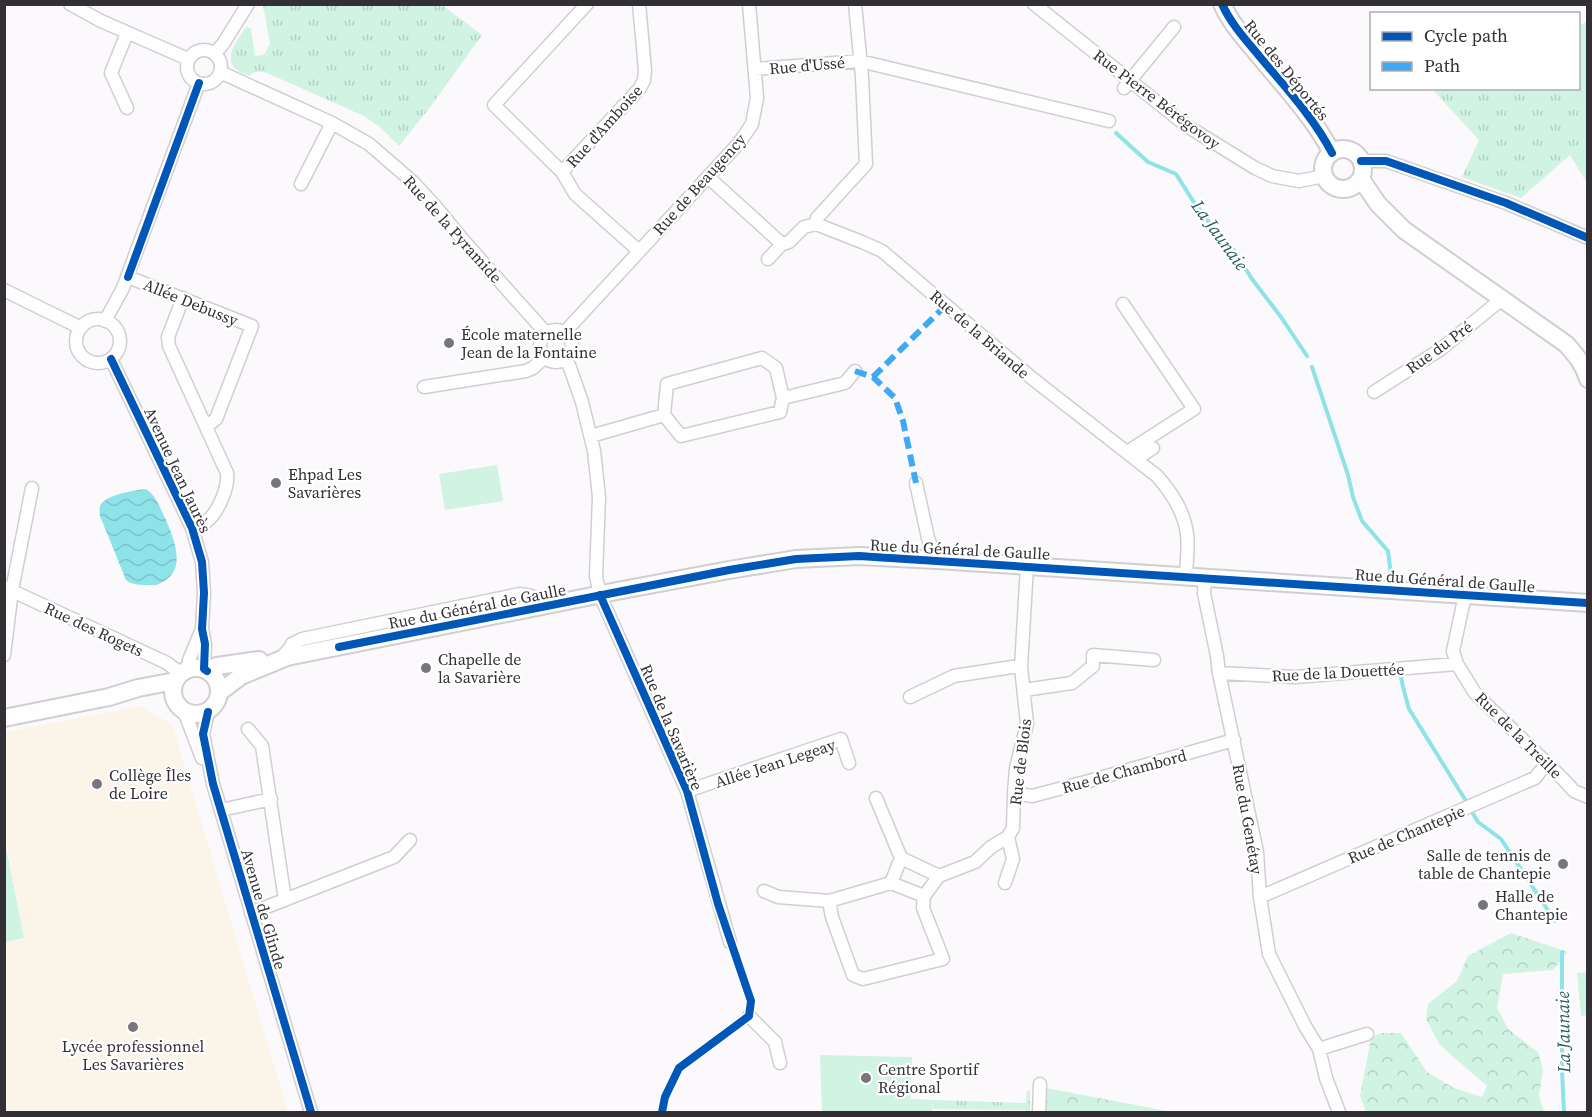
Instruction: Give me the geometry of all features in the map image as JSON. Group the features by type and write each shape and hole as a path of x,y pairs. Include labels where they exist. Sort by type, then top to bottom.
{"street":[{"path":"70,4 87,9 128,33 189,59"},
{"path":"215,53 248,4"},
{"path":"562,172 494,105 587,4"},
{"name":"Rue d'Amboise","path":"639,4 644,80 640,88 562,172 575,194 639,251"},
{"name":"Rue de Beaugency","path":"564,333 739,143 752,124 757,98 749,4"},
{"path":"768,259 782,244 789,242 804,227 816,224 817,218 866,164 855,4"},
{"name":"Rue Pierre Bérégovoy","path":"1034,4 1127,84 1187,126 1255,168 1272,176 1299,181 1324,176"},
{"name":"Rue des Déportés","path":"1222,4 1232,24 1283,84 1324,137 1332,153"},
{"path":"1127,84 1174,27"},
{"path":"127,108 111,73 128,33"},
{"path":"199,50 215,53 221,64 220,72 213,81 206,84 193,80 187,68 192,54 199,50"},
{"name":"Rue d'Ussé","path":"755,69 860,61 1109,121"},
{"name":"Rue de la Pyramide","path":"220,72 332,123 369,144 414,183 546,333"},
{"path":"105,321 128,277 199,83"},
{"path":"301,184 332,123"},
{"path":"1338,150 1354,152 1361,161 1364,170 1355,184 1337,188 1324,176 1326,159 1338,150"},
{"path":"1361,161 1386,161 1506,203 1587,238"},
{"path":"708,177 782,244"},
{"path":"1355,184 1404,230 1566,344 1577,355 1587,374"},
{"name":"Rue de la Briande","path":"816,224 882,251 1033,380 1157,476 1172,492 1181,511 1187,534 1186,577"},
{"name":"Allée Debussy","path":"128,277 252,326 216,419 207,426"},
{"path":"4,290 81,328"},
{"path":"183,298 168,338 169,346 207,426 229,481 216,511 206,521 192,528"},
{"name":"Rue du Pré","path":"1374,392 1440,349 1503,298"},
{"path":"1123,304 1194,409 1131,455"},
{"path":"91,321 105,321 114,327 119,337 118,349 111,359 104,362 96,363 87,360 78,350 76,341 81,328 91,321"},
{"path":"555,330 564,333 570,338 569,354 563,359 554,361 545,357 541,351 542,338 546,333 555,330"},
{"path":"424,387 526,371 545,357"},
{"path":"762,358 776,368 783,398 780,412 681,436 664,415 667,384 762,358"},
{"name":"Avenue Jean Jaurès","path":"111,359 192,528 202,562 204,593 202,629 189,660 191,673"},
{"path":"563,359 569,365 591,436 599,497 596,576 600,595"},
{"path":"783,398 845,383 855,371"},
{"path":"591,436 664,415"},
{"path":"1131,455 1153,448"},
{"path":"916,483 928,538 937,561"},
{"path":"4,655 8,589 32,488"},
{"name":"Rue du Général de Gaulle","path":"4,718 109,697 217,666 284,658 532,608 796,559 859,556 1587,603"},
{"name":"Rue de Blois","path":"1005,883 1013,859 1008,837 1013,828 1016,768 1027,724 1021,667 1027,566"},
{"name":"Rue du Genétay","path":"1205,579 1204,593 1219,673 1257,852 1260,897 1269,954 1319,1049 1326,1078 1339,1113"},
{"name":"Rue des Rogets","path":"8,589 191,673"},
{"name":"Rue de la Savarière","path":"600,595 687,791 730,942"},
{"path":"1457,664 1453,651 1465,595"},
{"path":"1024,690 1072,683 1093,666 1094,656 1154,660"},
{"name":"Rue du Général de Gaulle","path":"220,692 241,675 284,658"},
{"name":"Rue de la Douettée","path":"1219,673 1295,676 1457,664"},
{"name":"Rue de la Treille","path":"1457,664 1475,693 1574,791 1587,796"},
{"path":"910,697 954,676 1021,667"},
{"path":"191,673 216,679 220,692 216,705 197,715 180,706 173,690 191,673"},
{"name":"Rue du Général de Gaulle","path":"109,697 149,694 180,706"},
{"name":"Avenue de Glinde","path":"180,706 213,784"},
{"name":"Avenue de Glinde","path":"208,711 203,734 213,784 311,1113"},
{"path":"248,729 262,746 285,900"},
{"name":"Allée Jean Legeay","path":"687,791 841,739 849,763"},
{"name":"Rue de Chambord","path":"1014,793 1032,796 1234,741"},
{"name":"Rue de Chantepie","path":"1260,897 1535,778 1546,764"},
{"path":"876,798 901,858 939,876"},
{"path":"221,810 271,799"},
{"path":"829,901 832,917 853,975 863,979 943,959 923,908 924,896 939,876 975,862 991,847 1008,837"},
{"path":"251,913 394,857 410,840"},
{"path":"891,883 901,858"},
{"path":"764,891 778,897 829,901 891,883 924,896"},
{"path":"748,1016 775,1042 780,1064"},
{"path":"1319,1049 1367,1034"},
{"path":"1039,1113 1040,1084"}],"shaded area":[{"path":"139,706 172,724 288,1112 5,1112 5,942 24,938 5,837 5,732"}],"green space":[{"path":"263,5 442,5 482,35 399,146 380,127 362,115 267,73 255,72 250,76 238,71 233,65 231,54 246,27 251,28 255,56 264,55 270,44"},
{"path":"1587,21 1587,183 1570,155 1521,198 1462,177 1479,140 1433,90 1580,90 1580,25"},
{"path":"497,465 503,501 445,510 439,474"},
{"path":"4,837 24,938 5,942 4,942"},
{"path":"1511,933 1568,952 1553,970 1503,974 1497,1008 1509,1030 1538,1052 1543,1069 1539,1095 1544,1112 1366,1112 1360,1096 1371,1038 1380,1033 1401,1033 1427,1072 1454,1088 1482,1097 1487,1086 1440,1045 1426,1019 1428,1004 1457,981 1468,956"},
{"path":"1587,972 1587,1015 1581,1016 1577,973"},
{"name":"Centre Sportif Régional","path":"820,1055 912,1057 911,1099 933,1100 932,1112 822,1112"},
{"path":"1046,1088 1172,1112 1045,1112"},
{"path":"1027,1091 1030,1091 1030,1112 1026,1110 933,1109 933,1100 1026,1103"}],"water":[{"path":"146,489 153,495 160,507 172,535 177,559 172,574 164,581 154,585 131,583 126,580 100,516 100,506 107,499"}],"waterway":[{"name":"La Jaunaie","path":"1116,133 1148,162 1176,174 1227,246 1233,249 1307,356"},
{"name":"La Jaunaie","path":"1312,367 1362,521 1388,551 1391,575"},
{"name":"La Jaunaie","path":"1401,677 1409,709 1466,801"},
{"name":"La Jaunaie","path":"1472,812 1478,822 1501,839 1555,921"},
{"name":"La Jaunaie","path":"1562,952 1564,1112"}],"marked path":[{"path":"873,377 946,305"},
{"path":"855,371 873,377 895,398 903,421 916,483"}],"cycle path":[{"path":"1222,4 1239,32 1308,115 1332,153"},
{"path":"128,277 199,83"},
{"path":"1361,161 1386,161 1506,203 1588,238"},
{"path":"111,359 192,528 202,562 204,593 202,629 205,644 204,669 207,671"},
{"path":"339,647 729,570 796,559 859,556 1587,603"},
{"path":"600,595 687,791 718,904 751,1001 749,1016 679,1068 665,1097 662,1112"},
{"path":"208,712 203,734 213,784 311,1112"}],"place":[{"name":"École maternelle Jean de la Fontaine","path":"449,343"},
{"name":"Ehpad Les Savarières","path":"276,483"},
{"name":"Chapelle de la Savarière","path":"426,668"},
{"name":"Collège Îles de Loire","path":"97,784"},
{"name":"Salle de tennis de table de Chantepie","path":"1563,864"},
{"name":"Halle de Chantepie","path":"1483,905"},
{"name":"Lycée professionnel Les Savarières","path":"133,1027"},
{"name":"Centre Sportif Régional","path":"866,1078"}]}
